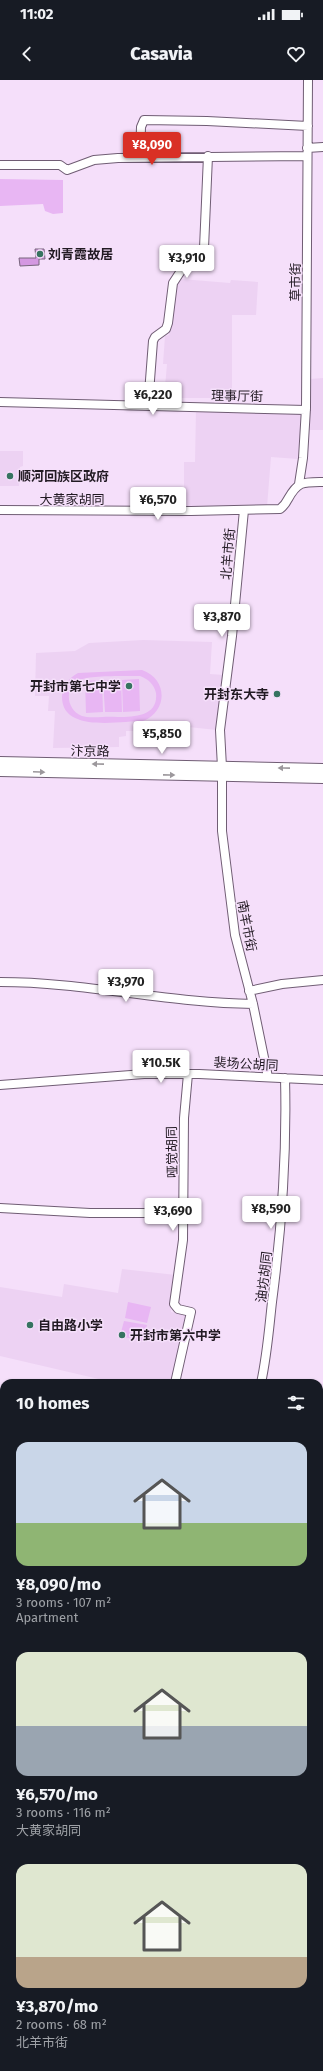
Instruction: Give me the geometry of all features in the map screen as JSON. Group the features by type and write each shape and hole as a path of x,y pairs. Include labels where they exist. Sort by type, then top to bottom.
{"main road":[{"name":"汴京路","path":"0,762 222,771 323,778"},
{"name":"汴京路","path":"0,771 222,771 323,769"}],"street":[{"name":"草市街","path":"299,484 304,458 306,410 308,80"},
{"path":"140,156 141,127 144,120 207,121 308,126"},
{"path":"0,166 60,165 67,170 94,160 140,156 208,156 307,152 323,147"},
{"path":"148,406 153,341 155,337 166,329 173,283 192,253 198,248 204,248 208,156"},
{"name":"理事厅街","path":"0,402 306,410"},
{"path":"299,484 306,482 323,482"},
{"name":"大黄家胡同","path":"0,510 244,510 283,507 294,489 299,484"},
{"name":"北羊市街","path":"222,771 220,730 232,636 244,510"},
{"name":"南羊市街","path":"222,771 222,831 235,935 253,1004 268,1077"},
{"path":"249,991 282,984 323,980"},
{"path":"0,982 49,984 198,1002 253,1004"},
{"name":"裴场公胡同","path":"0,1085 144,1074 188,1074 323,1080"},
{"name":"哑觉胡同","path":"176,1379 191,1312 178,1308 174,1304 183,1240 184,1118 188,1074"},
{"name":"油坊胡同","path":"262,1379 266,1357 281,1238 286,1162 285,1078"},
{"path":"0,1208 90,1213 184,1213"},
{"path":"323,1487 323,1499"}],"shaded area":[{"path":"0,179 63,180 63,213 53,214 45,211 43,204 0,206"},
{"path":"181,279 230,283 231,280 258,282 256,315 232,315 232,398 164,398 167,364 163,364 165,336 169,335 174,285"},
{"path":"323,378 323,430 308,430 310,379"},
{"path":"196,410 302,412 298,459 271,457 267,507 184,509 184,462 195,462"},
{"name":"顺河回族区政府","path":"0,451 23,451 23,466 20,467 19,486 0,486"},
{"name":"开封市第七中学","path":"143,640 212,642 210,674 224,675 217,730 188,727 187,731 126,731 126,736 119,737 119,747 53,748 55,711 48,711 49,696 35,696 36,653 75,651 89,643"},
{"path":"142,670 151,674 157,680 162,695 161,703 151,716 143,721 107,723 82,720 71,716 65,708 62,697 63,689 67,683 78,673","holes":["140,676 152,684 156,693 155,702 152,709 145,713 128,717 87,717 77,713 70,704 69,693 74,683 79,680 91,677"]},
{"path":"139,679 140,711 123,712 122,680"},
{"path":"102,680 103,712 86,713 85,681"},
{"path":"103,680 121,680 122,712 105,712"},
{"name":"开封市第六中学","path":"122,1269 176,1275 171,1312 188,1316 175,1379 99,1379 0,1356 0,1287 62,1297 64,1284 118,1293"},
{"path":"128,1302 151,1307 147,1323 125,1318"},
{"path":"124,1321 147,1325 143,1341 120,1336"}],"building":[{"name":"刘青霞故居","path":"35,249 44,249 45,259 39,259 39,265 20,266 19,258 36,258"}],"place":[{"name":"刘青霞故居","path":"40,254"},
{"name":"顺河回族区政府","path":"10,476"},
{"name":"开封市第七中学","path":"129,686"},
{"name":"开封东大寺","path":"277,694"},
{"name":"自由路小学","path":"30,1325"},
{"name":"开封市第六中学","path":"122,1335"}]}
